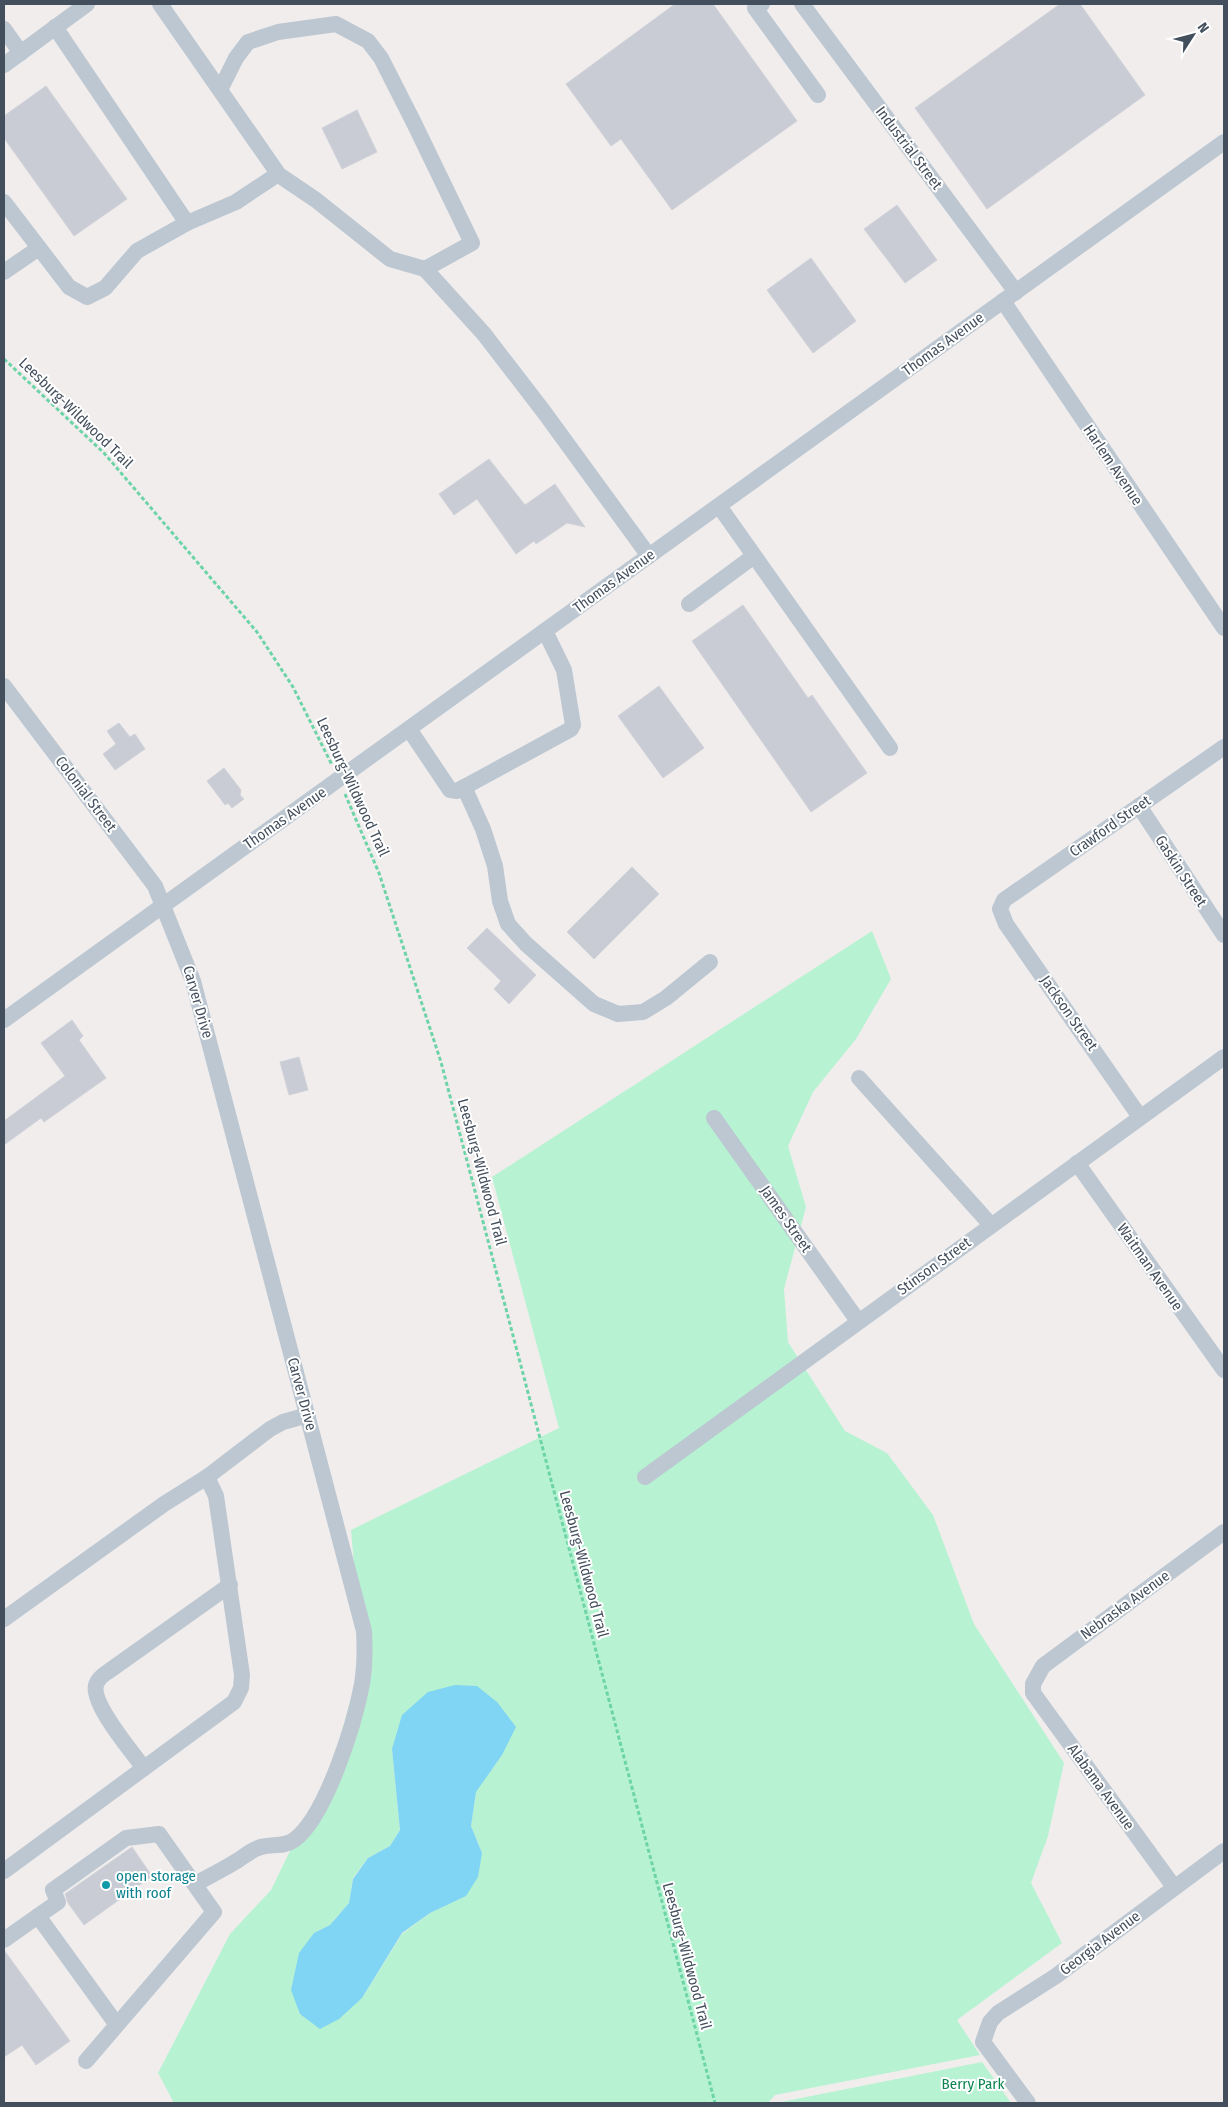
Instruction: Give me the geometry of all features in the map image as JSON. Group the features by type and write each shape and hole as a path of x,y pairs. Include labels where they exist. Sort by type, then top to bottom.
{"street":[{"path":"4,65 87,4"},
{"path":"160,4 278,174 316,200 390,259 425,269 484,334 561,435 649,556"},
{"path":"762,4 756,8 818,95"},
{"name":"Industrial Street","path":"802,4 1009,297"},
{"path":"220,90 236,58 248,42 278,32 336,24 368,41 381,58 472,243 425,269"},
{"path":"55,27 187,223"},
{"path":"4,29 21,53"},
{"name":"Thomas Avenue","path":"4,1020 1224,142"},
{"path":"4,202 69,287 87,297 105,288 137,251 187,223 236,202 278,174"},
{"path":"4,272 39,248"},
{"name":"Harlem Avenue","path":"1009,297 1224,628"},
{"path":"718,506 890,748"},
{"path":"689,604 754,556"},
{"path":"409,728 450,790 457,791 571,729 573,725 564,670 545,631"},
{"name":"Colonial Street","path":"4,686 155,886 163,906"},
{"name":"Crawford Street","path":"1000,909 1004,900 1224,746"},
{"path":"464,787 483,830 495,866 500,901 508,924 526,944 594,1004 618,1014 643,1012 666,998 710,962"},
{"name":"Gaskin Street","path":"1139,806 1224,936"},
{"name":"Carver Drive","path":"163,906 194,980 364,1631 365,1652 362,1683 356,1710 333,1778 324,1800 311,1822 296,1839 287,1844 258,1847 195,1884"},
{"name":"Jackson Street","path":"1000,909 1006,924 1140,1117"},
{"name":"Stinson Street","path":"645,1477 1224,1057"},
{"path":"859,1078 991,1225"},
{"name":"James Street","path":"714,1118 858,1321"},
{"name":"Waitman Avenue","path":"1077,1163 1224,1370"},
{"path":"4,1619 164,1504 207,1477 270,1429 283,1422 308,1415"},
{"path":"4,1870 234,1702 241,1688 242,1675 216,1496 207,1477"},
{"name":"Nebraska Avenue","path":"1034,1684 1043,1666 1224,1532"},
{"path":"144,1768 102,1709 96,1696 96,1685 100,1678 109,1670 230,1585"},
{"name":"Alabama Avenue","path":"1034,1684 1033,1693 1174,1887"},
{"path":"4,1940 58,1902 53,1890 126,1838 160,1834 214,1912 86,2061"},
{"name":"Georgia Avenue","path":"1028,2103 983,2042 990,2022 998,2014 1056,1976 1224,1851"},
{"path":"38,1916 117,2025"}],"path":[{"name":"Leesburg-Wildwood Trail","path":"4,359 104,453 257,632 293,686 339,780 379,873 441,1062 715,2103"}],"green space":[{"path":"872,931 891,979 856,1039 813,1092 788,1146 806,1207 784,1289 788,1342 845,1431 887,1453 933,1515 974,1624 1064,1763 1048,1836 1031,1883 1062,1943 957,2020 980,2055 775,2095 768,2103 174,2103 158,2073 230,1934 271,1890 334,1761 362,1657 351,1530 559,1428 492,1177","holes":["392,1749 502,1755 476,1791 471,1826 482,1853 465,1896 430,1913 402,1934 362,1998 314,1933 330,1925 349,1903 353,1878 368,1858 390,1846 400,1830"]},
{"name":"Berry Park","path":"982,2062 1011,2103 776,2103"}],"water":[{"path":"455,1685 477,1686 497,1702 516,1727 502,1755 476,1792 471,1826 482,1853 478,1877 466,1896 430,1913 402,1933 362,1998 339,2019 320,2029 300,2014 291,1990 299,1953 314,1933 330,1925 349,1903 353,1879 368,1858 390,1846 400,1830 392,1749 402,1715 428,1692"}],"building":[{"path":"675,4 713,4 797,121 672,210 621,139 611,146 566,84"},
{"path":"1060,4 1080,4 1145,95 987,209 915,108"},
{"path":"46,86 127,199 74,236 4,138 4,116"},
{"path":"357,110 377,152 342,169 322,128"},
{"path":"897,205 937,260 905,283 864,229"},
{"path":"811,258 856,321 813,353 767,290"},
{"path":"489,459 525,505 555,484 585,527 567,523 536,544 534,541 516,554 477,499 454,515 439,494"},
{"path":"743,605 808,698 812,695 867,773 811,812 692,641"},
{"path":"659,686 704,748 663,778 618,716"},
{"path":"119,723 130,737 135,734 145,749 115,770 103,754 116,744 107,731"},
{"path":"224,768 241,790 240,795 244,799 232,808 228,803 225,805 207,781"},
{"path":"632,867 659,894 594,959 567,932"},
{"path":"487,928 536,975 509,1004 494,989 501,981 467,948"},
{"path":"72,1020 83,1036 79,1040 106,1078 44,1122 41,1118 4,1145 4,1121 65,1076 41,1043"},
{"path":"299,1057 308,1090 289,1095 280,1062"},
{"name":"open storage with roof","path":"132,1847 152,1876 84,1925 68,1903 65,1894"},
{"path":"4,1950 70,2041 36,2065 22,2045 4,2057"}],"place":[{"name":"open storage with roof","path":"106,1885"}]}
